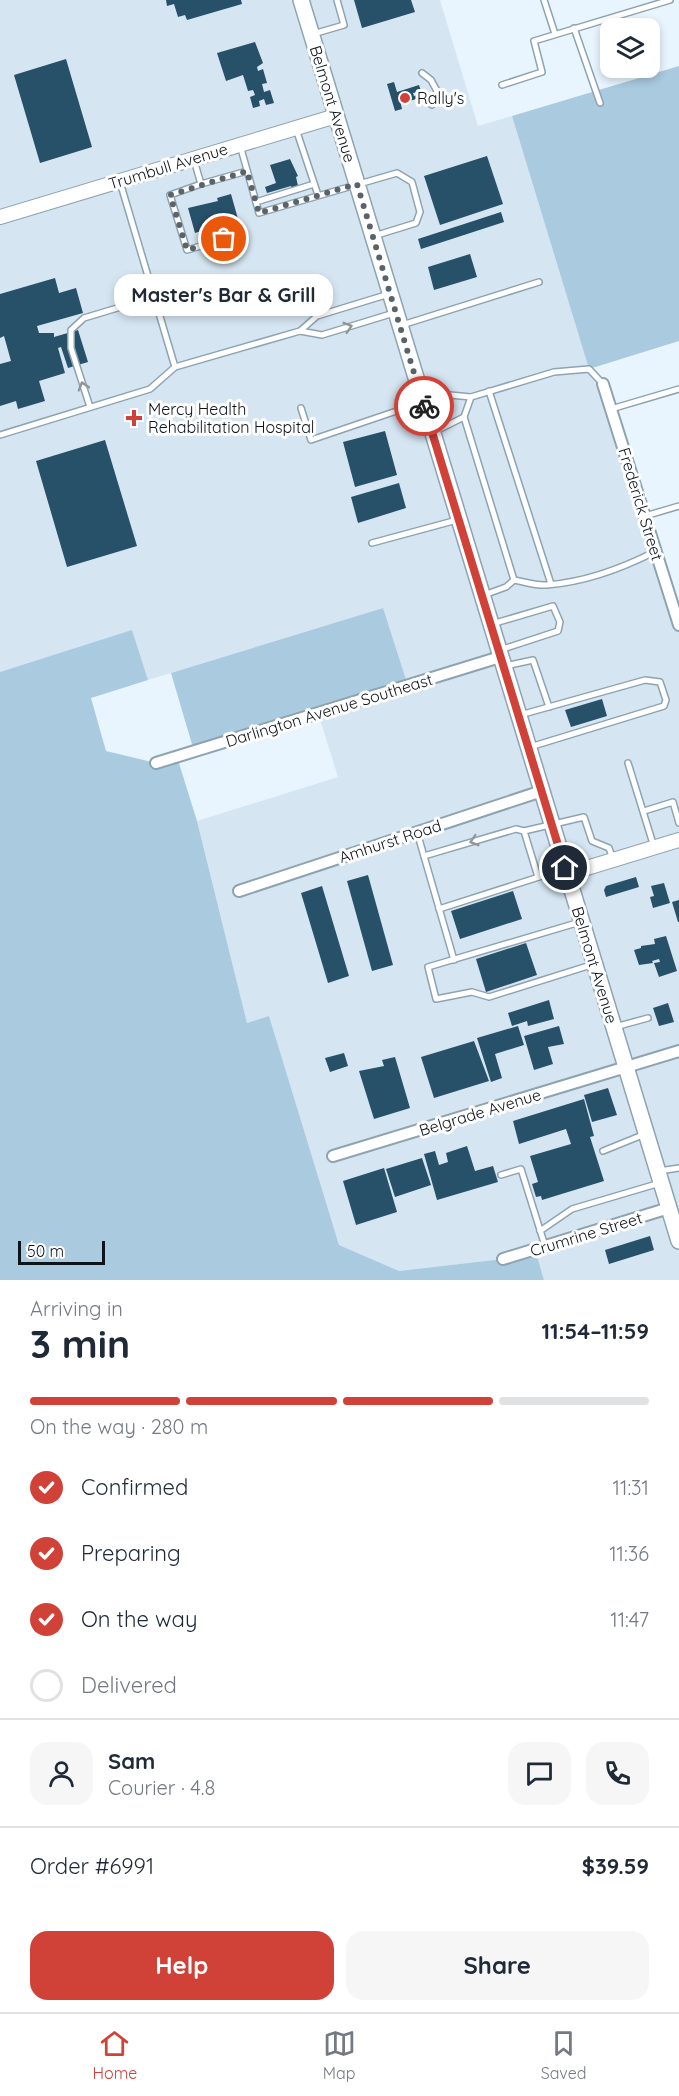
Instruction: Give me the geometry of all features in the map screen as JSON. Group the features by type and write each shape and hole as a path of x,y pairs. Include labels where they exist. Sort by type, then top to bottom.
{"main road":[{"name":"Belmont Avenue","path":"301,0 679,1241"}],"street":[{"name":"Trumbull Avenue","path":"0,217 336,116"},
{"name":"Frederick Street","path":"603,384 656,551 676,605 679,625"},
{"name":"Darlington Avenue Southeast","path":"156,763 501,658"},
{"name":"Amhurst Road","path":"239,891 542,791"},
{"path":"566,871 613,861 679,840"},
{"name":"Belgrade Avenue","path":"333,1156 679,1051"},
{"name":"Crumrine Street","path":"503,1259 669,1208"}],"lane":[{"path":"312,35 344,25 337,0"},
{"path":"544,0 555,34"},
{"path":"502,85 542,72 534,41 647,3 670,0"},
{"path":"574,28 600,104"},
{"path":"422,73 431,80 437,91 432,105"},
{"path":"296,128 318,195"},
{"path":"239,145 259,213 397,173 412,182 420,212 416,223 373,236"},
{"path":"193,159 201,184"},
{"path":"242,234 187,250 170,195 247,171"},
{"path":"120,181 175,367"},
{"path":"256,202 314,184"},
{"path":"300,331 322,335 398,319 539,282"},
{"path":"0,435 150,389 175,367 300,331 317,316 390,293"},
{"path":"90,407 71,348 71,330 84,318 154,297"},
{"path":"301,408 311,440 423,402 450,395 471,397 554,372 589,369 603,384"},
{"path":"611,409 679,389"},
{"path":"489,391 551,584"},
{"path":"471,397 464,417 514,580"},
{"path":"432,433 464,417"},
{"path":"645,516 679,506"},
{"path":"372,543 459,520"},
{"path":"514,580 551,584 624,567 656,551"},
{"path":"482,596 506,588 514,580"},
{"path":"491,625 553,606 560,622 558,631 501,658"},
{"path":"501,658 533,660 549,707"},
{"path":"518,715 656,679 660,682 666,700 664,706 654,710 528,747"},
{"path":"628,763 655,848"},
{"path":"644,812 673,802 679,823"},
{"path":"424,856 516,829 524,831 584,817 592,841 609,848 613,861"},
{"path":"524,831 538,877"},
{"path":"417,832 454,960"},
{"path":"439,909 538,877 566,871"},
{"path":"581,921 428,967 438,1000 472,992 489,997 594,964"},
{"path":"614,1028 648,1018"},
{"path":"603,1151 646,1134"},
{"path":"540,1231 572,1209 679,1168"},
{"path":"501,1175 520,1169 545,1246"}],"shaded area":[{"path":"0,0 440,0 478,126 512,116 589,369 603,384 679,625 679,1280 544,1280 535,1250 503,1259 399,1271 339,1245 269,1017 247,1023 197,821 338,777 318,713 383,608 148,680 132,631 0,672"},
{"path":"679,66 679,341 589,369 512,116 639,78 660,78 660,72"},
{"path":"383,608 408,686 194,751 171,673"},
{"path":"132,630 148,680 91,698 106,751 156,763 177,757 197,821 247,1023 269,1016 339,1245 399,1271 503,1259 535,1249 544,1280 0,1280 0,672"}],"building":[{"path":"166,0 241,0 242,4 187,20 185,15 178,17 174,4 167,6"},
{"path":"354,0 411,0 415,12 362,28"},
{"path":"255,42 263,63 257,67 258,71 263,69 267,83 262,84 264,92 270,90 274,103 266,105 264,99 259,101 260,106 253,108 250,97 255,95 253,90 248,91 243,75 226,81 217,53"},
{"path":"66,59 92,147 40,163 14,75"},
{"name":"Rally's","path":"394,82 397,92 419,85 421,91 413,93 414,96 424,93 425,96 404,103 403,99 400,100 402,109 395,111 387,84"},
{"path":"487,156 503,204 440,225 424,176"},
{"path":"290,159 298,176 296,177 299,190 293,192 291,186 267,193 265,187 276,183 270,165"},
{"path":"231,194 238,219 234,220 236,226 213,236 210,228 195,233 188,208 218,201 217,198"},
{"path":"501,212 504,222 421,249 418,239"},
{"path":"470,254 477,277 434,290 428,267"},
{"path":"55,278 59,293 76,288 83,313 37,326 39,333 54,333 54,337 78,330 88,362 68,368 61,347 58,348 65,373 39,381 45,401 18,409 16,401 0,406 0,364 11,361 4,336 0,338 0,294"},
{"path":"385,431 397,475 355,487 343,442"},
{"path":"105,440 137,546 67,567 36,461"},
{"path":"399,483 406,508 358,523 351,497"},
{"path":"602,699 607,716 571,727 565,710"},
{"path":"368,875 393,965 372,971 347,881"},
{"path":"636,877 639,887 606,897 604,890 606,886"},
{"path":"664,883 670,903 653,908 650,897 654,896 651,886"},
{"path":"322,886 349,976 328,983 301,893"},
{"path":"513,891 522,919 460,939 451,911"},
{"path":"679,900 679,922 678,922 672,902"},
{"path":"666,936 677,971 659,977 654,963 660,962 659,959 652,961 653,963 639,965 634,950 641,946 655,944 654,939"},
{"path":"526,943 537,975 486,992 476,959"},
{"path":"549,1000 554,1019 528,1026 527,1021 512,1026 508,1013"},
{"path":"668,1003 674,1022 659,1026 653,1008"},
{"path":"518,1026 524,1045 495,1054 502,1078 491,1082 477,1038"},
{"path":"559,1026 564,1044 548,1047 553,1064 534,1070 524,1036"},
{"path":"474,1041 489,1081 434,1098 421,1057"},
{"path":"344,1053 348,1066 330,1072 325,1058"},
{"path":"395,1057 410,1108 374,1119 359,1071 384,1066 382,1060"},
{"path":"608,1088 617,1115 592,1122 584,1095"},
{"path":"584,1099 594,1136 590,1137 604,1181 542,1200 541,1196 536,1197 532,1184 538,1182 530,1156 571,1144 566,1129 519,1144 513,1121"},
{"path":"467,1146 475,1171 493,1166 498,1182 437,1200 424,1154 435,1151 439,1165 448,1162 446,1153"},
{"path":"422,1158 431,1185 395,1197 386,1169"},
{"path":"384,1168 397,1212 356,1225 343,1181"},
{"path":"650,1236 654,1250 609,1264 605,1250"}],"way so far":[{"path":"224,239 187,250 170,195 247,171 259,213 357,184 424,406"}],"place":[{"name":"Rally's","path":"405,98"},
{"name":"Master's Bar & Grill","path":"224,239"},
{"name":"Mercy Health Rehabilitation Hospital","path":"134,418"}],"route":[{"path":"424,406 565,868"}]}
